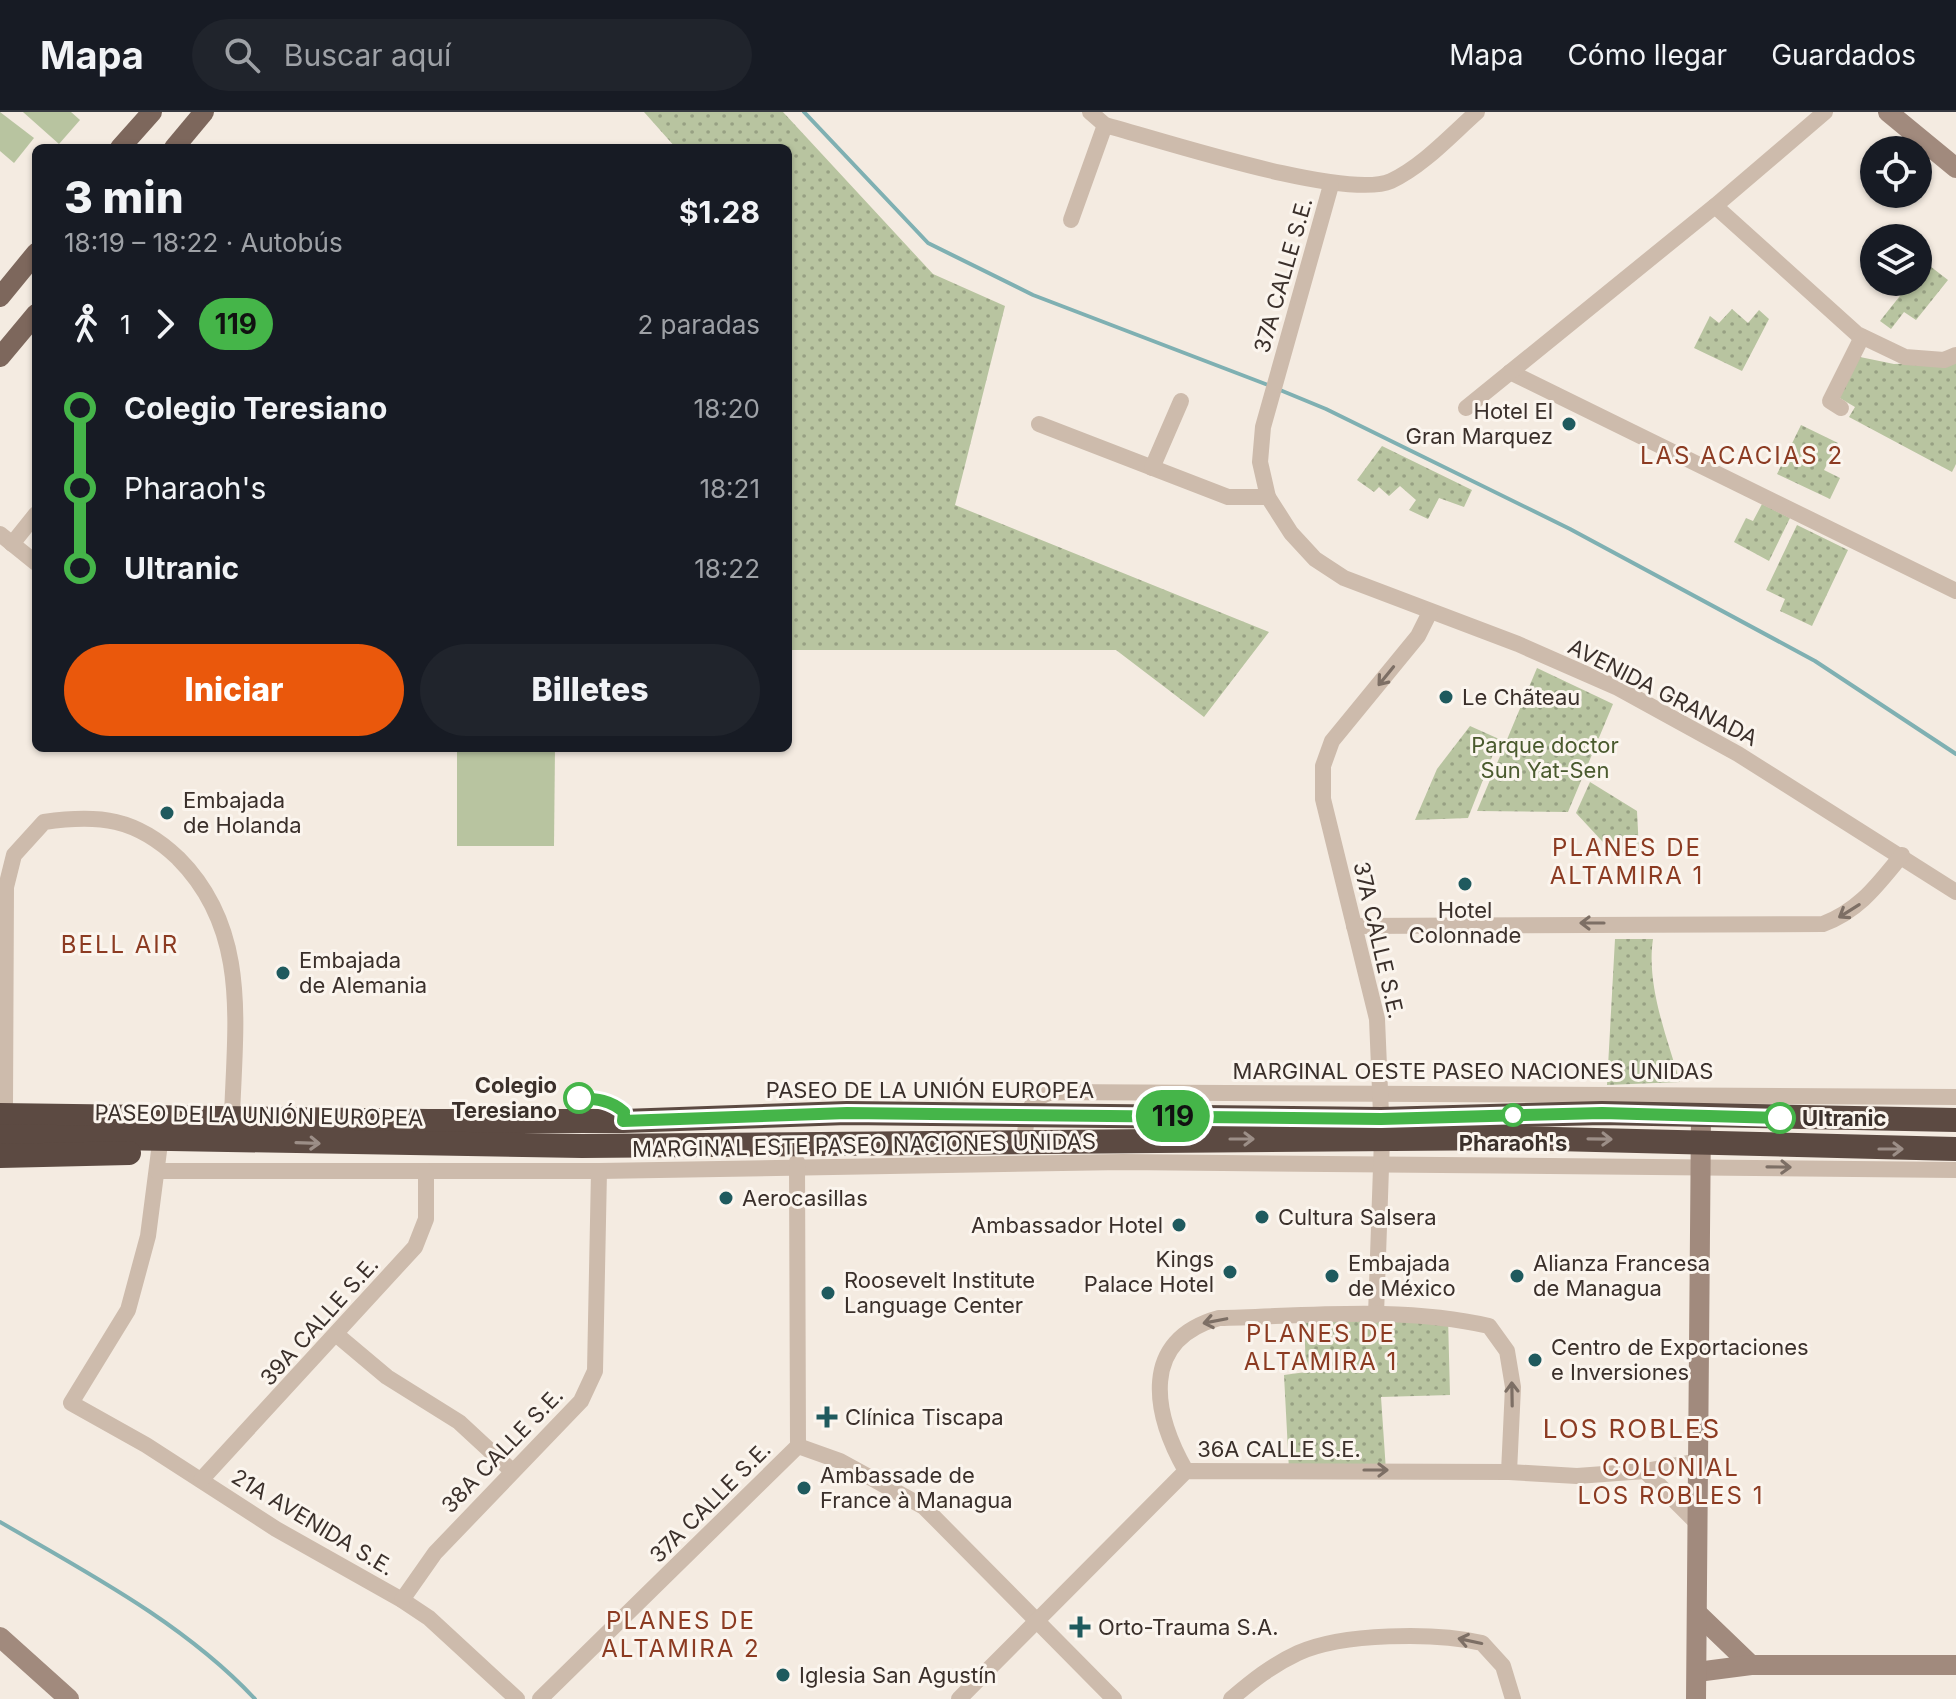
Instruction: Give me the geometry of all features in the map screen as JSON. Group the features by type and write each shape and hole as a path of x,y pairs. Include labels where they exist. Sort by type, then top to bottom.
{"highway":[{"name":"PASEO DE LA UNIÓN EUROPEA","path":"2,1109 62,1105 231,1129 582,1146 1024,1141 1382,1128"},
{"name":"PASEO DE LA UNIÓN EUROPEA","path":"0,1136 847,1113 1382,1128 1701,1128 1956,1120"},
{"name":"PASEO DE LA UNIÓN EUROPEA","path":"1701,1128 1877,1149 1956,1149"},
{"path":"0,1156 158,1161 231,1129"}],"main road":[{"path":"124,144 152,112"},
{"path":"177,144 204,112"},
{"path":"0,297 32,258"},
{"path":"0,357 32,319"}],"street":[{"path":"1090,112 1105,125 1331,185"},
{"name":"37A CALLE S.E.","path":"1268,497 1260,462 1263,427 1331,185 1371,187 1392,181 1477,112"},
{"path":"1466,408 1715,206 1825,112"},
{"path":"1888,112 1956,168"},
{"path":"1071,220 1105,125"},
{"path":"1715,206 1862,337 1905,357 1944,360 1956,355"},
{"path":"1841,408 1830,401 1862,337"},
{"path":"1510,372 1956,591"},
{"path":"1152,468 1181,401"},
{"path":"1039,424 1228,497 1268,497"},
{"name":"AVENIDA GRANADA","path":"1268,497 1291,533 1315,559 1344,578 1518,644 1618,688 1738,754 1956,892"},
{"path":"32,517 6,539 32,560"},
{"name":"37A CALLE S.E.","path":"1376,1315 1382,1128 1377,1019 1323,799 1323,766 1332,741 1418,636 1430,612"},
{"path":"2,1109 6,887 14,855 44,822 99,818 134,826 164,844 202,882 223,924 232,963 235,1004 231,1129"},
{"path":"1354,926 1823,924 1846,915 1866,899 1902,855"},
{"name":"MARGINAL OESTE PASEO NACIONES UNIDAS","path":"1027,1116 1034,1100 1052,1092 1956,1097"},
{"path":"1024,1141 1027,1116"},
{"path":"1696,1699 1701,1128"},
{"name":"37A CALLE S.E.","path":"540,1699 798,1446 796,1144"},
{"name":"MARGINAL ESTE PASEO NACIONES UNIDAS","path":"158,1161 426,1171 798,1170 1123,1162 1956,1170"},
{"name":"21A AVENIDA S.E.","path":"158,1161 148,1236 128,1310 71,1403 201,1480 276,1529 402,1600 429,1618 517,1699"},
{"name":"39A CALLE S.E.","path":"201,1480 415,1247 426,1219 426,1171"},
{"name":"38A CALLE S.E.","path":"402,1600 435,1553 511,1470 581,1401 595,1371 599,1171"},
{"path":"1186,1471 1172,1447 1162,1416 1161,1367 1173,1343 1194,1325 1219,1318 1376,1315 1445,1316 1489,1326 1507,1351 1513,1387 1509,1472"},
{"path":"337,1335 387,1377 459,1422 511,1470"},
{"path":"798,1446 840,1461 904,1493 924,1507 1114,1699"},
{"name":"36A CALLE S.E.","path":"959,1699 1186,1471 1509,1472 1577,1476 1645,1471 1698,1461"},
{"path":"1645,1471 1697,1523"},
{"path":"1699,1615 1751,1665"},
{"path":"0,1637 69,1699"},
{"path":"1231,1699 1265,1671 1301,1652 1361,1639 1451,1638 1482,1643 1503,1666 1513,1699"},
{"path":"1697,1672 1751,1665 1956,1665"}],"green space":[{"path":"0,112 34,138 14,163 0,151"},
{"path":"23,112 71,112 80,120 59,144"},
{"path":"644,112 783,112 933,274 1005,306 955,505 1269,632 1204,717 1116,650 792,650 792,144 672,144"},
{"path":"1932,268 1948,280 1916,320 1904,312 1891,329 1880,321 1900,296 1932,296"},
{"path":"1732,309 1748,323 1759,310 1769,319 1742,371 1694,348 1710,316 1719,323"},
{"path":"1860,357 1894,364 1956,362 1956,464 1952,472 1849,417 1855,407 1838,397"},
{"path":"1801,425 1838,443 1824,470 1840,478 1830,499 1777,474"},
{"path":"1382,446 1472,490 1464,507 1439,498 1428,519 1409,510 1416,500 1400,486 1389,496 1379,487 1374,492 1357,480"},
{"path":"1762,504 1790,518 1769,561 1734,542 1746,518 1753,521"},
{"path":"1797,525 1848,550 1812,626 1780,611 1785,599 1766,590"},
{"name":"Parque doctor Sun Yat-Sen","path":"1537,668 1613,704 1568,812 1477,811"},
{"path":"1470,726 1499,739 1468,818 1415,820 1437,769"},
{"path":"457,752 555,752 554,846 457,846"},
{"path":"1590,782 1637,811 1639,851 1614,854 1576,813"},
{"path":"1615,939 1653,939 1655,993 1680,1082 1607,1085"},
{"path":"1304,1316 1448,1317 1450,1395 1381,1397 1386,1471 1289,1470 1284,1375 1306,1372"}],"waterway":[{"path":"804,112 928,243 1033,295 1268,385"},
{"path":"1280,390 1326,409 1570,529 1815,661 1956,754"},
{"path":"0,1522 167,1623 228,1672 255,1699"}],"bus line":[{"name":"119","path":"579,1098 602,1099 616,1105 624,1112 623,1121 847,1113 983,1117 1283,1116 1381,1119 1602,1113 1780,1118"}],"place":[{"name":"Hotel El Gran Marquez","path":"1569,424"},
{"name":"Le Chãteau","path":"1446,697"},
{"name":"Embajada de Holanda","path":"167,813"},
{"name":"Hotel Colonnade","path":"1465,884"},
{"name":"Embajada de Alemania","path":"283,973"},
{"name":"Colegio Teresiano","path":"579,1098"},
{"name":"Pharaoh's","path":"1513,1115"},
{"name":"Ultranic","path":"1780,1118"},
{"name":"Aerocasillas","path":"726,1198"},
{"name":"Cultura Salsera","path":"1262,1217"},
{"name":"Ambassador Hotel","path":"1179,1225"},
{"name":"Kings Palace Hotel","path":"1230,1272"},
{"name":"Embajada de México","path":"1332,1276"},
{"name":"Alianza Francesa de Managua","path":"1517,1276"},
{"name":"Roosevelt Institute Language Center","path":"828,1293"},
{"name":"Centro de Exportaciones e Inversiones","path":"1535,1360"},
{"name":"Clínica Tiscapa","path":"827,1417"},
{"name":"Ambassade de France à Managua","path":"804,1488"},
{"name":"Orto-Trauma S.A.","path":"1080,1627"},
{"name":"Iglesia San Agustín","path":"783,1675"}],"district":[{"name":"LAS ACACIAS 2","path":"1742,455"},
{"name":"PLANES DE ALTAMIRA 1","path":"1627,861"},
{"name":"BELL AIR","path":"120,944"},
{"name":"PLANES DE ALTAMIRA 1","path":"1321,1347"},
{"name":"LOS ROBLES","path":"1632,1428"},
{"name":"COLONIAL LOS ROBLES 1","path":"1671,1481"},
{"name":"PLANES DE ALTAMIRA 2","path":"681,1634"}]}
